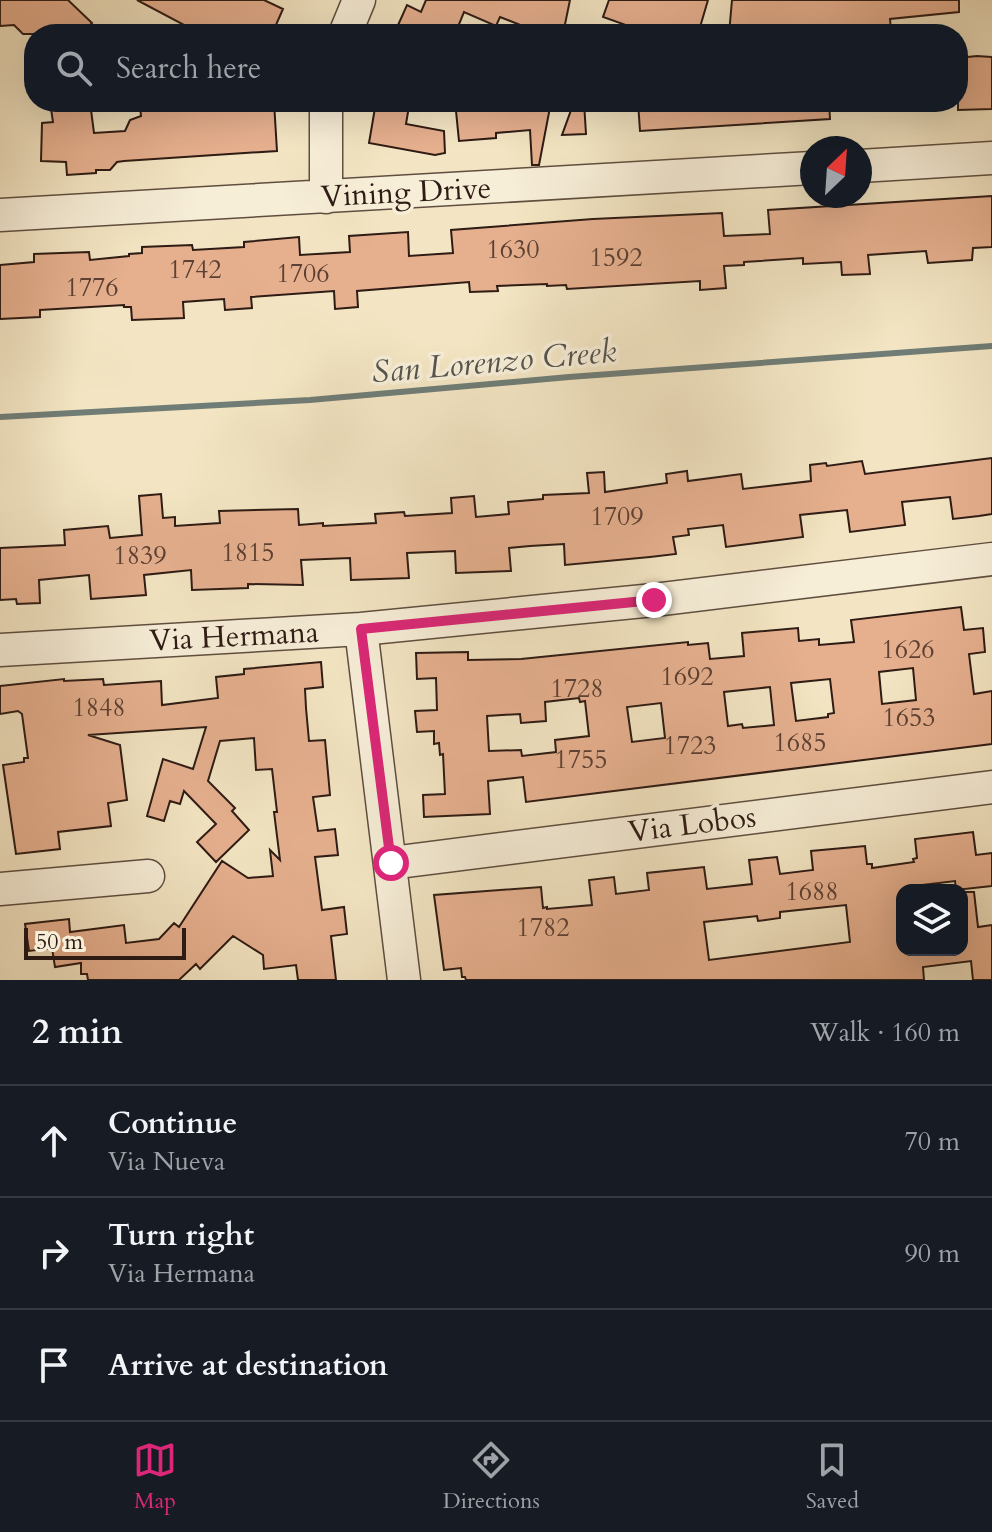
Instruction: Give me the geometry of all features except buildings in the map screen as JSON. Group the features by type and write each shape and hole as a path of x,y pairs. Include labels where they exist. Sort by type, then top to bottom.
{"street":[{"path":"349,24 359,0"},
{"path":"326,112 326,197"},
{"path":"872,165 992,158"},
{"name":"Vining Drive","path":"0,215 800,169"},
{"name":"Via Hermana","path":"0,650 361,629 654,600 992,559"},
{"path":"361,629 404,980"},
{"name":"Via Lobos","path":"391,863 992,787"},
{"path":"0,889 148,876"}],"waterway":[{"name":"San Lorenzo Creek","path":"0,417 310,400 569,377 992,346"}],"route":[{"path":"391,863 361,629 654,600"}]}
